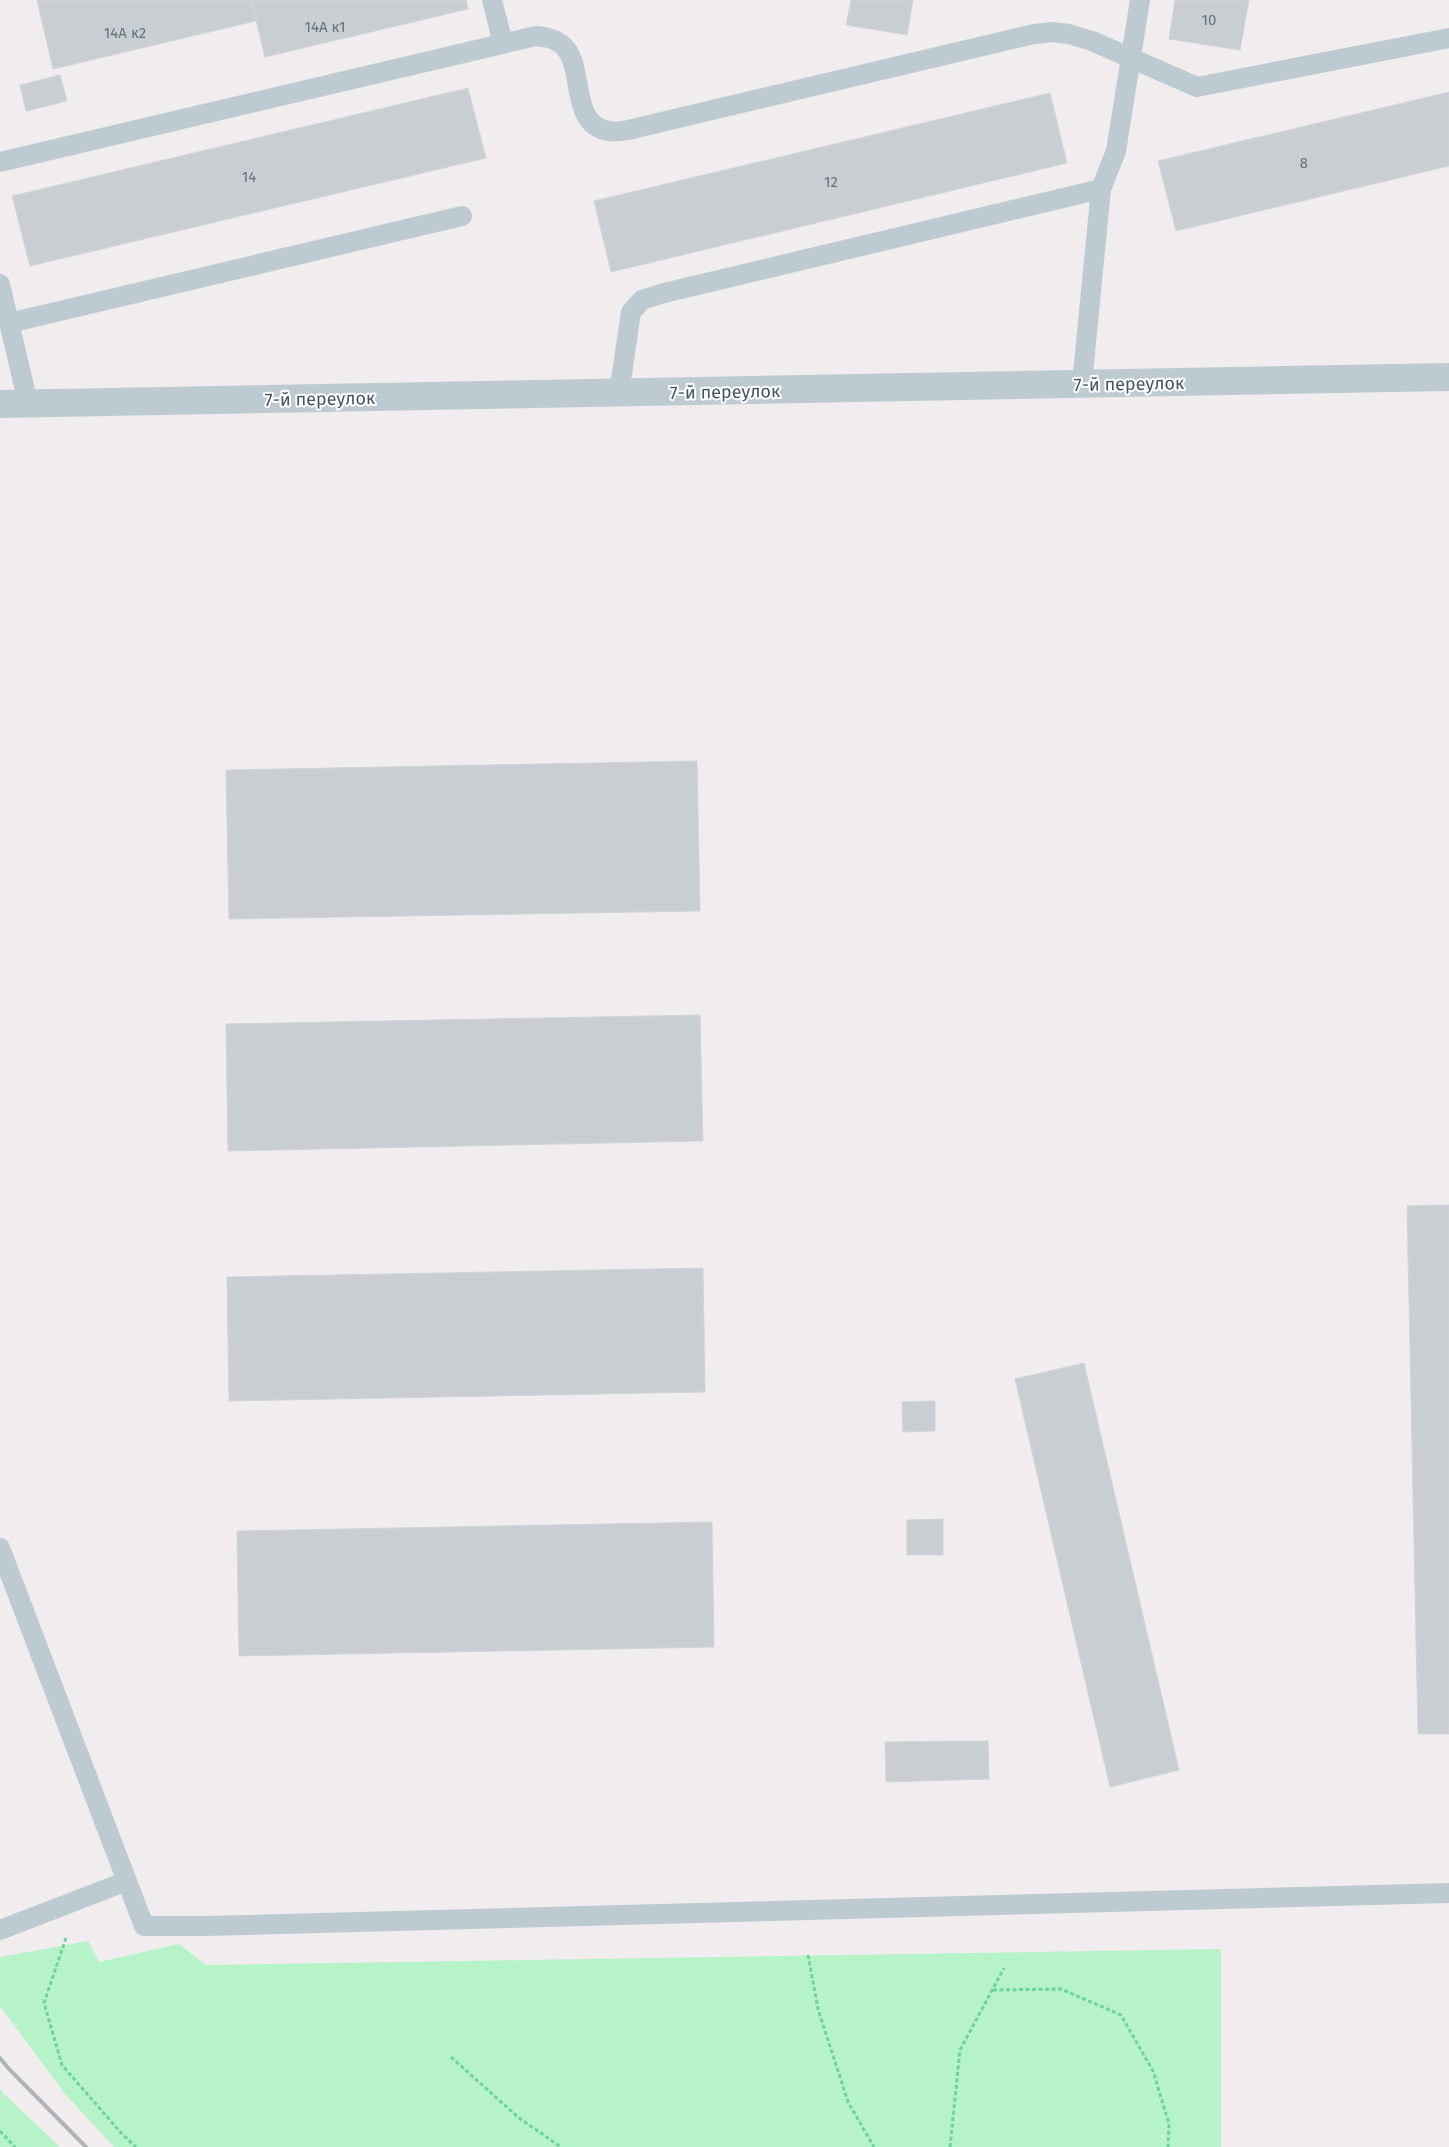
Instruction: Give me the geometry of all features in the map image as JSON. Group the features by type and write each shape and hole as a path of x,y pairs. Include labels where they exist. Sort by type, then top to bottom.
{"street":[{"name":"7-й переулок","path":"0,404 620,394 1449,377"}],"lane":[{"path":"492,0 503,43"},
{"path":"1082,384 1100,189 1116,152 1140,0"},
{"path":"0,162 536,36 550,38 563,45 570,57 584,111 592,125 609,132 628,130 1043,33 1069,34 1092,41 1131,60 1197,87 1449,38"},
{"path":"620,394 628,326 632,312 642,300 664,293 1100,189"},
{"path":"9,322 462,216"},
{"path":"0,284 28,403"},
{"path":"0,1548 144,1926 225,1926 1449,1893"},
{"path":"0,1930 127,1881"}],"path":[{"path":"68,1933 44,2003 62,2065 122,2134 136,2147"},
{"path":"808,1955 818,2009 848,2102 874,2147"},
{"path":"950,2147 960,2050 1004,1968"},
{"path":"993,1990 1061,1988 1121,2015 1154,2071 1169,2124 1168,2147"},
{"path":"451,2056 518,2118 561,2147"},
{"path":"0,2131 15,2147"}],"green space":[{"path":"88,1941 99,1962 179,1944 206,1965 1221,1949 1221,2147 114,2147 65,2094 0,2006 0,1957"},
{"path":"0,2089 5,2095 60,2147 0,2147"}],"building":[{"path":"37,0 251,0 256,21 53,69"},
{"path":"251,0 466,0 468,9 265,57"},
{"path":"851,0 913,0 907,35 846,25"},
{"path":"1175,0 1249,0 1240,50 1169,39"},
{"path":"60,75 67,101 26,111 20,85"},
{"path":"468,88 486,158 30,266 12,196"},
{"path":"1449,92 1449,166 1176,231 1158,161"},
{"path":"1050,93 1067,163 611,272 594,201"},
{"path":"697,761 700,911 229,919 226,770"},
{"path":"700,1015 703,1141 228,1151 226,1024"},
{"path":"1449,1205 1449,1734 1418,1734 1407,1206"},
{"path":"703,1268 705,1392 229,1401 227,1277"},
{"path":"1084,1363 1179,1770 1110,1787 1015,1379"},
{"path":"935,1401 935,1431 903,1432 902,1402"},
{"path":"943,1519 943,1555 907,1555 907,1520"},
{"path":"712,1522 714,1647 239,1656 237,1531"},
{"path":"988,1741 989,1779 886,1782 885,1742"}],"railway":[{"path":"0,2058 86,2147"}]}
